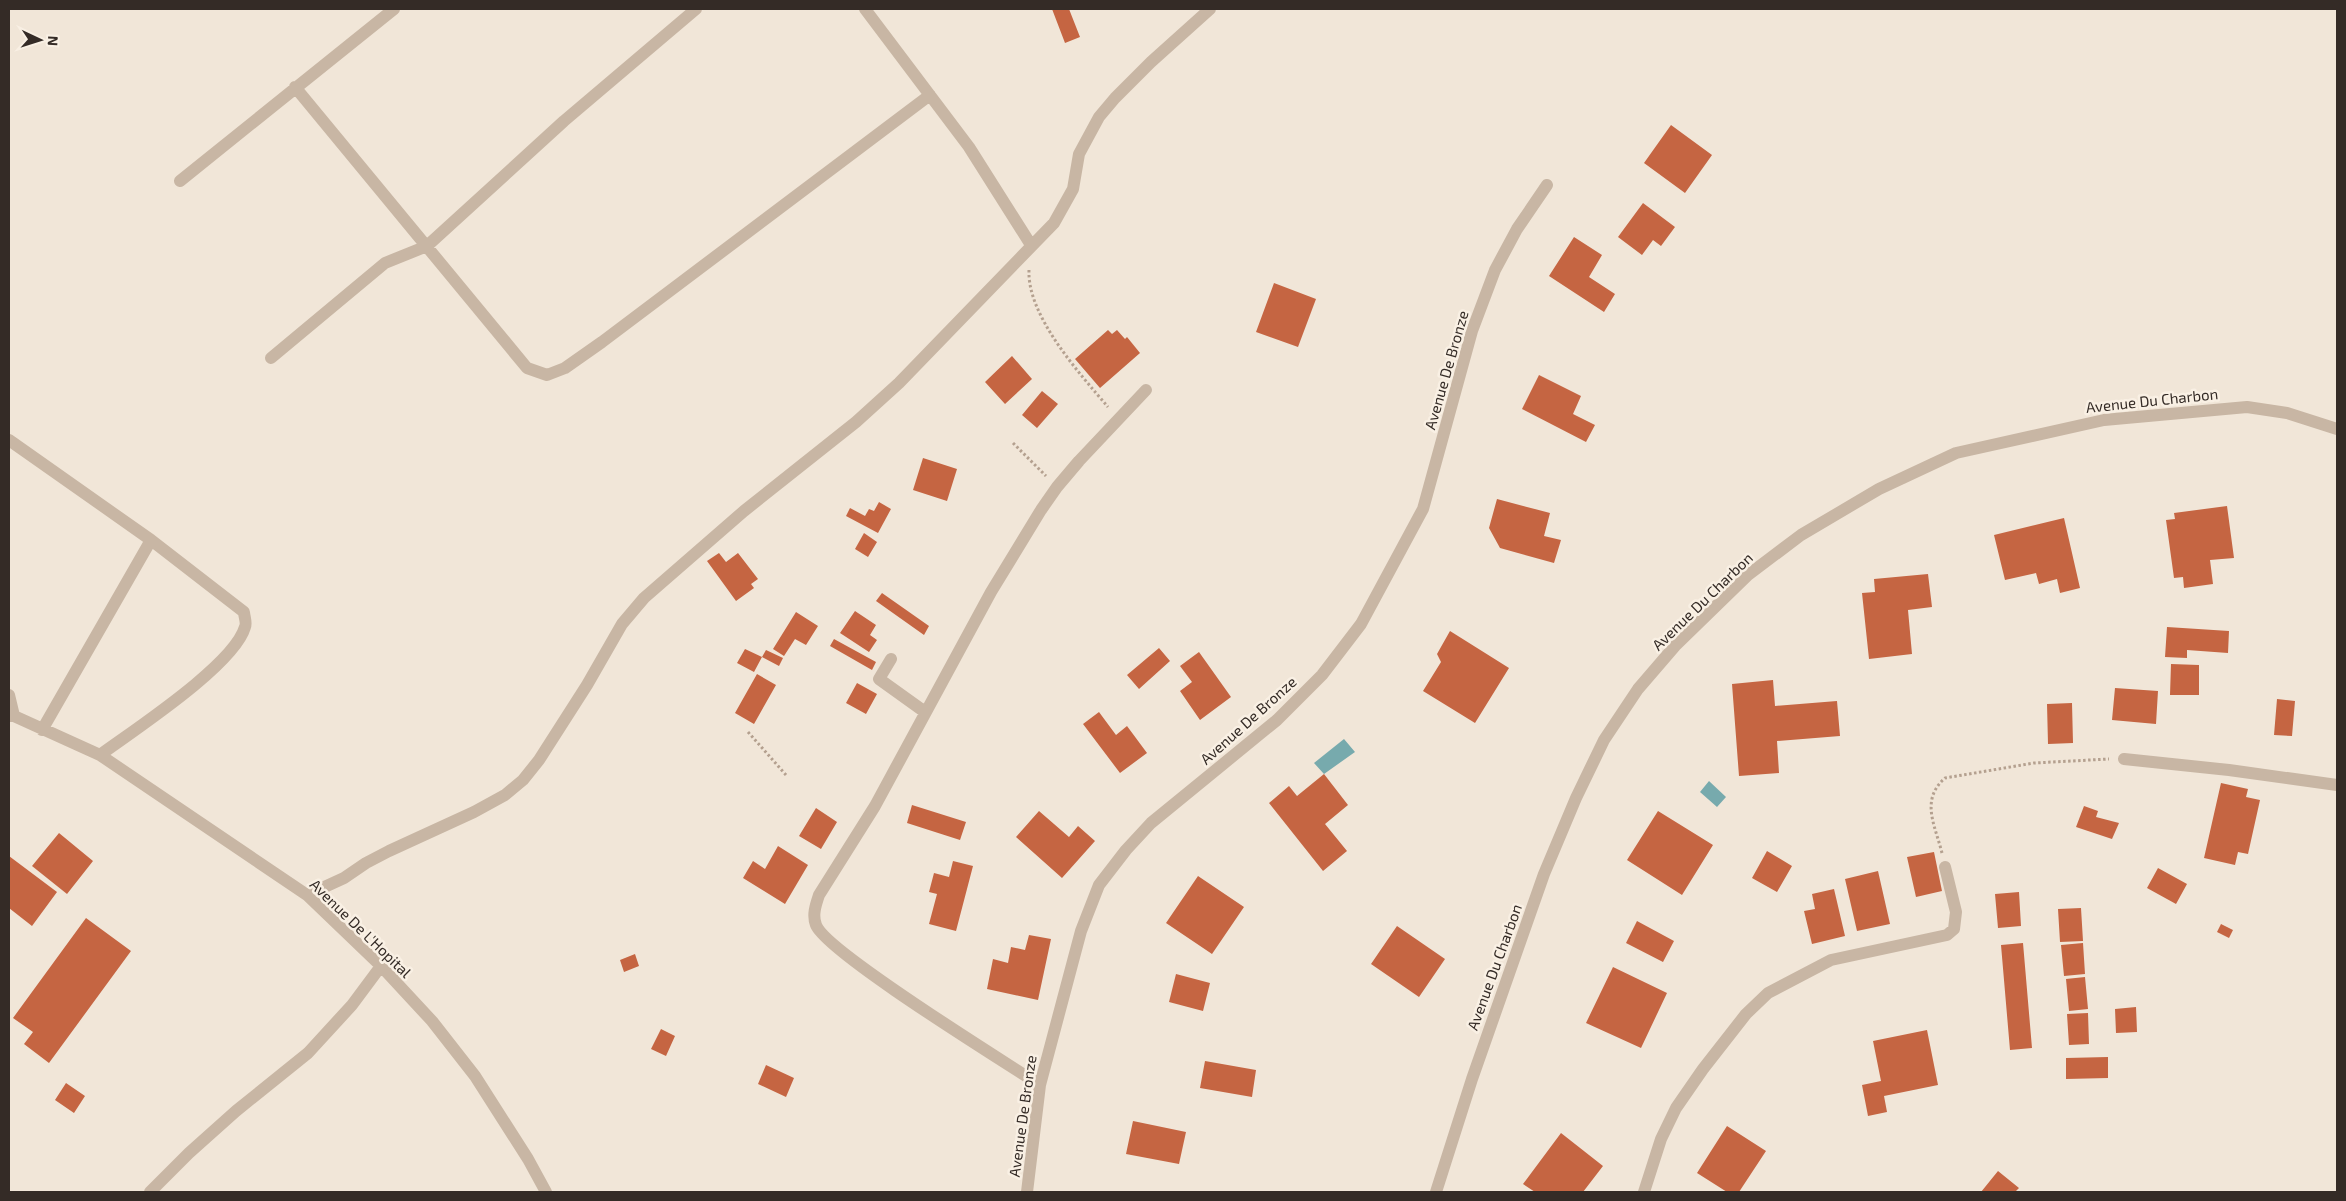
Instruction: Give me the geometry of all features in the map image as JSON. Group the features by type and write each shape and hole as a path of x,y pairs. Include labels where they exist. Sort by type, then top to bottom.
{"street":[{"path":"180,181 295,86 394,9"},
{"path":"271,358 385,263 427,246 564,121 696,9"},
{"path":"865,9 969,147 1031,245"},
{"path":"307,895 344,878 366,863 389,851 474,812 505,795 523,780 587,684 622,624 644,598 744,511 856,422 885,396 1054,223 1066,204 1077,174 1079,154 1099,117 1121,92 1210,9"},
{"path":"295,86 527,368 547,375 565,368 602,342 930,95"},
{"name":"Avenue De Bronze","path":"1028,1192 1040,1085 1081,931 1099,885 1126,850 1151,823 1277,720 1322,675 1361,624 1394,567 1423,509 1472,331 1495,270 1517,229 1547,185"},
{"path":"1040,1085 858,963 821,933 816,924 814,909 819,895 875,806 991,592 1057,487 1146,390"},
{"name":"Avenue Du Charbon","path":"1436,1192 1472,1079 1541,884 1576,798 1604,740 1638,689 1675,646 1748,575 1801,536 1878,489 1956,453 2104,420 2247,407 2287,413 2337,429"},
{"path":"9,440 151,540 244,612 246,626 233,648 201,680 100,754"},
{"path":"42,730 151,540"},
{"path":"891,659 879,679 925,712"},
{"path":"9,695 12,716"},
{"name":"Avenue De L'Hopital","path":"12,716 100,754 307,895 381,966 432,1021 475,1076 528,1159 546,1192"},
{"path":"2124,759 2229,770 2337,785"},
{"path":"1644,1192 1661,1139 1676,1108 1746,1014 1768,993 1831,960 1947,935 1954,929 1956,912 1945,866"},
{"path":"150,1192 236,1111 308,1053 352,1004 381,966"}],"path":[{"path":"1031,245 1029,275 1036,307 1071,363 1120,420"},
{"path":"1013,443 1057,487"},
{"path":"748,732 786,775"},
{"path":"1945,866 1931,810 1931,795 1944,778 2034,763 2124,759"}],"water":[{"path":"1344,739 1355,752 1324,774 1314,763"},
{"path":"1709,781 1726,797 1717,807 1700,792"}],"building":[{"path":"1052,9 1069,9 1080,37 1065,43"},
{"path":"1671,125 1712,155 1685,193 1644,163"},
{"path":"1643,203 1675,227 1661,246 1653,240 1642,255 1618,237"},
{"path":"1574,237 1602,255 1589,277 1615,294 1604,312 1549,276"},
{"path":"1274,283 1316,299 1298,347 1256,332"},
{"path":"1108,330 1112,334 1117,330 1125,339 1127,337 1140,353 1100,388 1075,359"},
{"path":"1012,356 1032,379 1005,404 985,382"},
{"path":"1539,375 1581,396 1573,414 1595,425 1586,442 1522,409"},
{"path":"1042,391 1058,404 1037,428 1022,415"},
{"path":"923,458 957,469 947,501 913,490"},
{"path":"1497,499 1550,513 1544,536 1561,540 1554,563 1500,548 1489,528"},
{"path":"879,502 891,509 878,533 846,516 850,508 865,516 869,509 874,511"},
{"path":"2227,506 2234,558 2210,560 2213,584 2184,588 2183,577 2174,578 2166,520 2175,519 2174,513"},
{"path":"2064,518 2080,588 2060,593 2057,579 2039,584 2036,573 2005,580 1994,535"},
{"path":"864,533 877,542 868,557 855,549"},
{"path":"719,553 726,562 738,553 758,579 751,584 754,588 736,601 707,561"},
{"path":"1928,574 1932,607 1908,610 1912,654 1869,659 1862,593 1875,592 1874,579"},
{"path":"882,593 929,626 924,635 876,601"},
{"path":"855,611 876,625 870,635 877,640 869,652 840,633"},
{"path":"796,612 818,626 806,645 795,639 784,656 773,649"},
{"path":"2167,627 2229,631 2228,653 2187,650 2187,658 2165,657"},
{"path":"1450,631 1509,668 1475,723 1423,691 1441,662 1437,654"},
{"path":"834,639 876,662 872,670 830,646"},
{"path":"1159,648 1170,661 1139,689 1127,675"},
{"path":"745,649 762,657 754,672 737,663"},
{"path":"766,650 783,658 779,666 762,657"},
{"path":"1199,652 1231,697 1200,720 1180,691 1192,682 1180,666"},
{"path":"2171,664 2199,665 2199,695 2170,695"},
{"path":"757,674 776,685 754,724 735,713"},
{"path":"1773,680 1775,706 1837,701 1840,736 1777,741 1779,773 1739,776 1732,684"},
{"path":"857,683 877,694 866,714 846,703"},
{"path":"2115,688 2158,691 2156,724 2112,720"},
{"path":"2277,699 2295,701 2292,736 2274,735"},
{"path":"2072,703 2073,743 2048,744 2047,704"},
{"path":"1099,712 1116,735 1127,726 1147,753 1120,773 1083,724"},
{"path":"1324,774 1348,805 1325,824 1347,851 1323,871 1269,803 1289,786 1297,796"},
{"path":"2221,783 2248,789 2246,797 2260,800 2248,854 2238,852 2235,865 2204,858"},
{"path":"912,805 966,822 960,840 907,823"},
{"path":"2084,806 2098,811 2096,817 2119,823 2112,839 2076,827"},
{"path":"816,808 837,822 821,849 799,836"},
{"path":"1039,811 1069,837 1078,826 1095,841 1062,878 1016,837"},
{"path":"1658,811 1713,845 1682,895 1627,860"},
{"path":"59,833 93,861 67,894 32,866"},
{"path":"778,846 808,865 785,904 743,878 753,861 765,869"},
{"path":"1767,851 1792,866 1777,892 1752,878"},
{"path":"1934,852 1942,891 1916,897 1907,857"},
{"path":"9,856 57,892 32,926 9,908"},
{"path":"953,861 973,866 956,931 929,924 937,894 929,892 934,873 949,877"},
{"path":"2158,868 2187,884 2176,904 2147,888"},
{"path":"1878,871 1890,924 1857,931 1845,879"},
{"path":"1198,876 1244,907 1212,954 1166,923"},
{"path":"1834,889 1845,936 1812,944 1804,911 1815,909 1812,894"},
{"path":"2019,892 2021,926 1998,928 1995,894"},
{"path":"2081,908 2083,941 2060,942 2058,909"},
{"path":"86,918 131,951 49,1063 24,1044 33,1032 13,1018"},
{"path":"1637,921 1674,941 1663,962 1626,943"},
{"path":"2221,924 2233,930 2229,938 2217,932"},
{"path":"1397,926 1445,959 1419,997 1371,964"},
{"path":"1029,935 1051,939 1038,1000 987,989 993,959 1008,963 1011,947 1025,950"},
{"path":"2023,943 2032,1048 2010,1050 2001,945"},
{"path":"2083,943 2085,974 2064,976 2061,945"},
{"path":"635,954 639,966 624,972 620,960"},
{"path":"1613,967 1667,993 1641,1048 1586,1023"},
{"path":"1176,974 1210,983 1203,1011 1169,1002"},
{"path":"2085,977 2088,1009 2069,1011 2066,979"},
{"path":"2136,1007 2137,1032 2116,1033 2115,1009"},
{"path":"2088,1013 2089,1044 2069,1045 2067,1014"},
{"path":"661,1029 675,1036 666,1056 651,1049"},
{"path":"1927,1030 1938,1085 1884,1096 1887,1112 1868,1116 1862,1085 1881,1081 1873,1041"},
{"path":"2108,1057 2108,1078 2066,1079 2066,1058"},
{"path":"1205,1061 1256,1070 1252,1097 1200,1088"},
{"path":"766,1065 794,1078 786,1097 758,1084"},
{"path":"66,1083 85,1096 74,1113 55,1100"},
{"path":"1133,1121 1186,1132 1179,1164 1126,1154"},
{"path":"1727,1126 1766,1151 1739,1192 1727,1192 1697,1173"},
{"path":"1561,1133 1603,1166 1583,1192 1535,1192 1523,1184"},
{"path":"1998,1171 2019,1188 2015,1192 1981,1192"}]}
